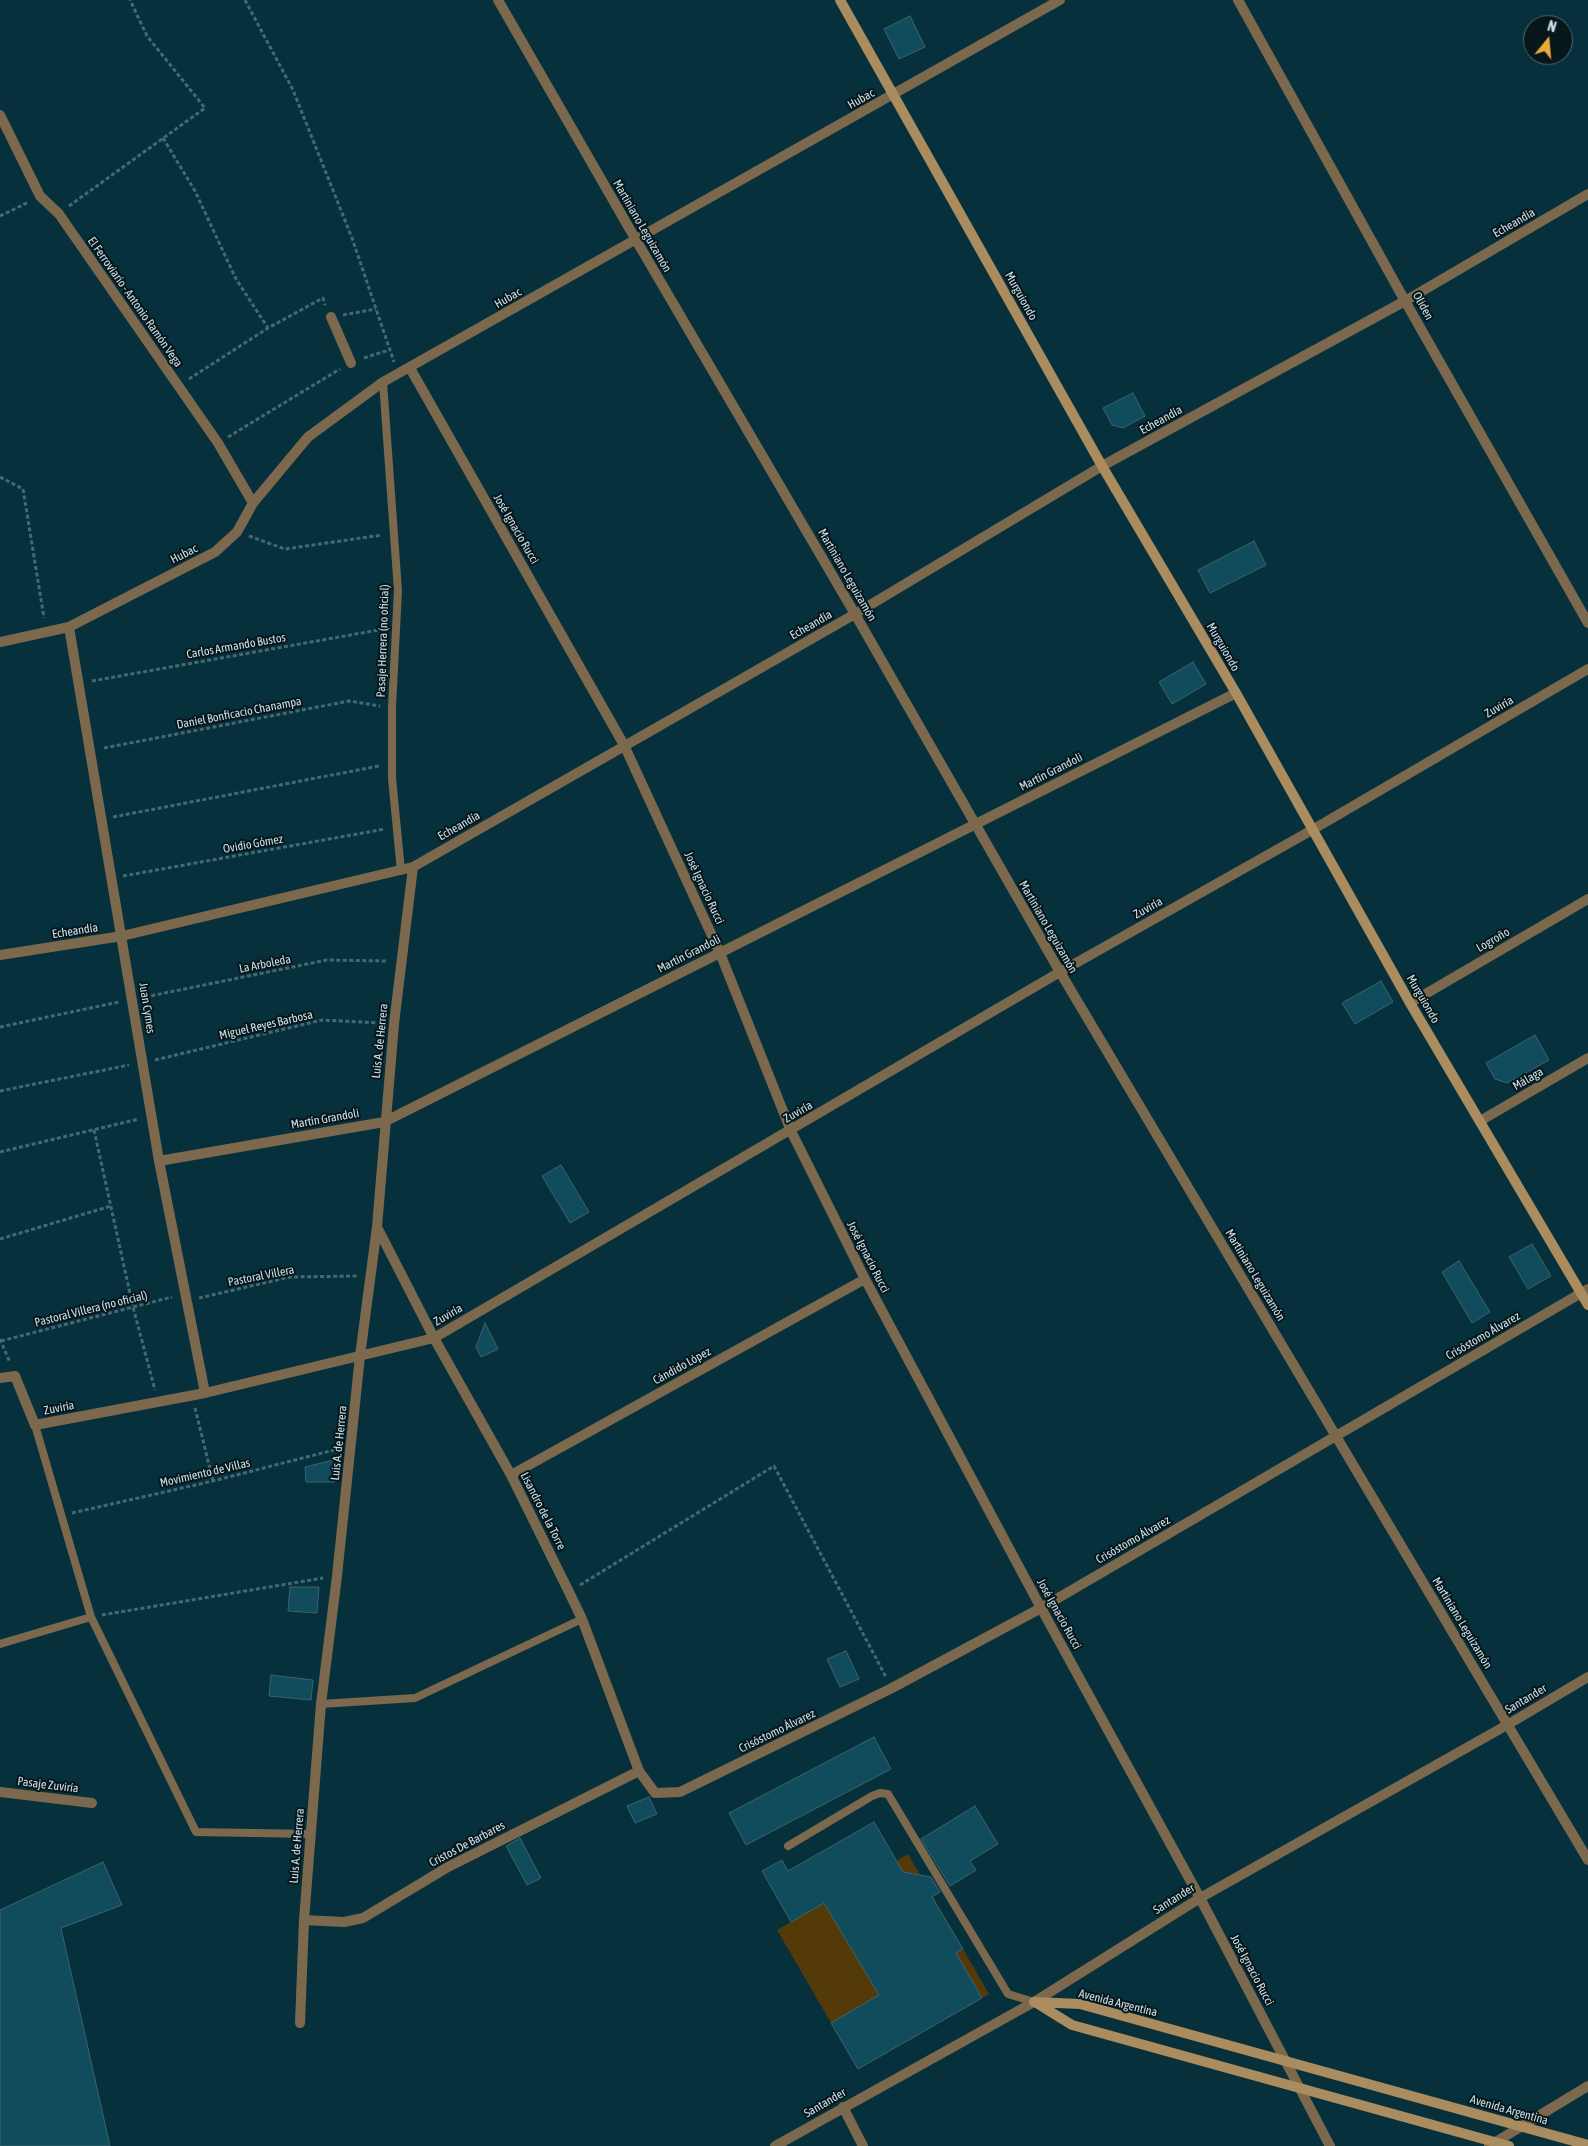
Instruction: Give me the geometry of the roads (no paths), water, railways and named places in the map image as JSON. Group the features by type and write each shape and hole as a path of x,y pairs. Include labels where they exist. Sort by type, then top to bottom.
{"street":[{"name":"Martiniano Leguizamón","path":"498,0 855,614 974,825 1060,972 1588,1860"},
{"name":"Murguiondo","path":"840,0 1102,466 1236,693 1410,1003 1585,1291 1588,1305"},
{"name":"Hubac","path":"0,642 69,627 215,552 237,532 253,503 308,437 383,382 1060,0"},
{"name":"Oliden","path":"1238,0 1405,301 1588,623"},
{"name":"El Ferroviario - Antonio Ramón Vega","path":"0,115 40,196 59,214 218,443 253,503"},
{"name":"Echeandía","path":"0,955 122,936 413,867 855,614 1102,466 1405,301 1588,194"},
{"path":"330,317 351,363"},
{"name":"José Ignacio Rucci","path":"410,368 624,745 720,952 791,1131 865,1279 1041,1608 1200,1898 1330,2146"},
{"name":"Juan Cymes","path":"69,627 113,878 159,1161 204,1393"},
{"name":"Zuviría","path":"0,1378 15,1376 35,1425 204,1393 434,1338 1060,972 1312,830 1588,669"},
{"name":"Martín Grandoli","path":"159,1161 384,1122 1236,693"},
{"name":"Luis A. de Herrera","path":"300,2023 304,1920 321,1704 337,1576 360,1356 377,1227 384,1122 413,867"},
{"name":"Logroño","path":"1410,1003 1588,899"},
{"name":"Málaga","path":"1480,1121 1588,1058"},
{"name":"Lisandro de la Torre","path":"377,1227 434,1338 510,1475 569,1592 582,1619 639,1771 655,1793 680,1792"},
{"name":"Cándido López","path":"510,1475 865,1279"},
{"name":"Crisóstomo Álvarez","path":"680,1792 892,1688 1041,1608 1585,1291"},
{"name":"Santander","path":"775,2146 843,2106 1034,2002 1200,1898 1507,1725 1588,1676"},
{"name":"Cristos De Barbares","path":"304,1920 344,1922 363,1918 448,1867 639,1771"},
{"name":"Pasaje Zuviría","path":"0,1792 92,1804"},
{"path":"1034,2002 1072,2025 1492,2144 1509,2146"},
{"name":"Avenida Argentina","path":"1034,2002 1080,2004 1588,2145"},
{"path":"1492,2144 1588,2086"},
{"path":"843,2106 863,2146"}],"lane":[{"name":"Pasaje Herrera (no oficial)","path":"383,382 398,592 392,707 392,764 401,871"},
{"path":"35,1425 91,1617 196,1832 311,1834"},
{"path":"0,1644 91,1617"},
{"path":"321,1704 415,1698 582,1619"},
{"path":"788,1846 872,1796 880,1793 888,1794 1008,1994 1034,2002"}]}
